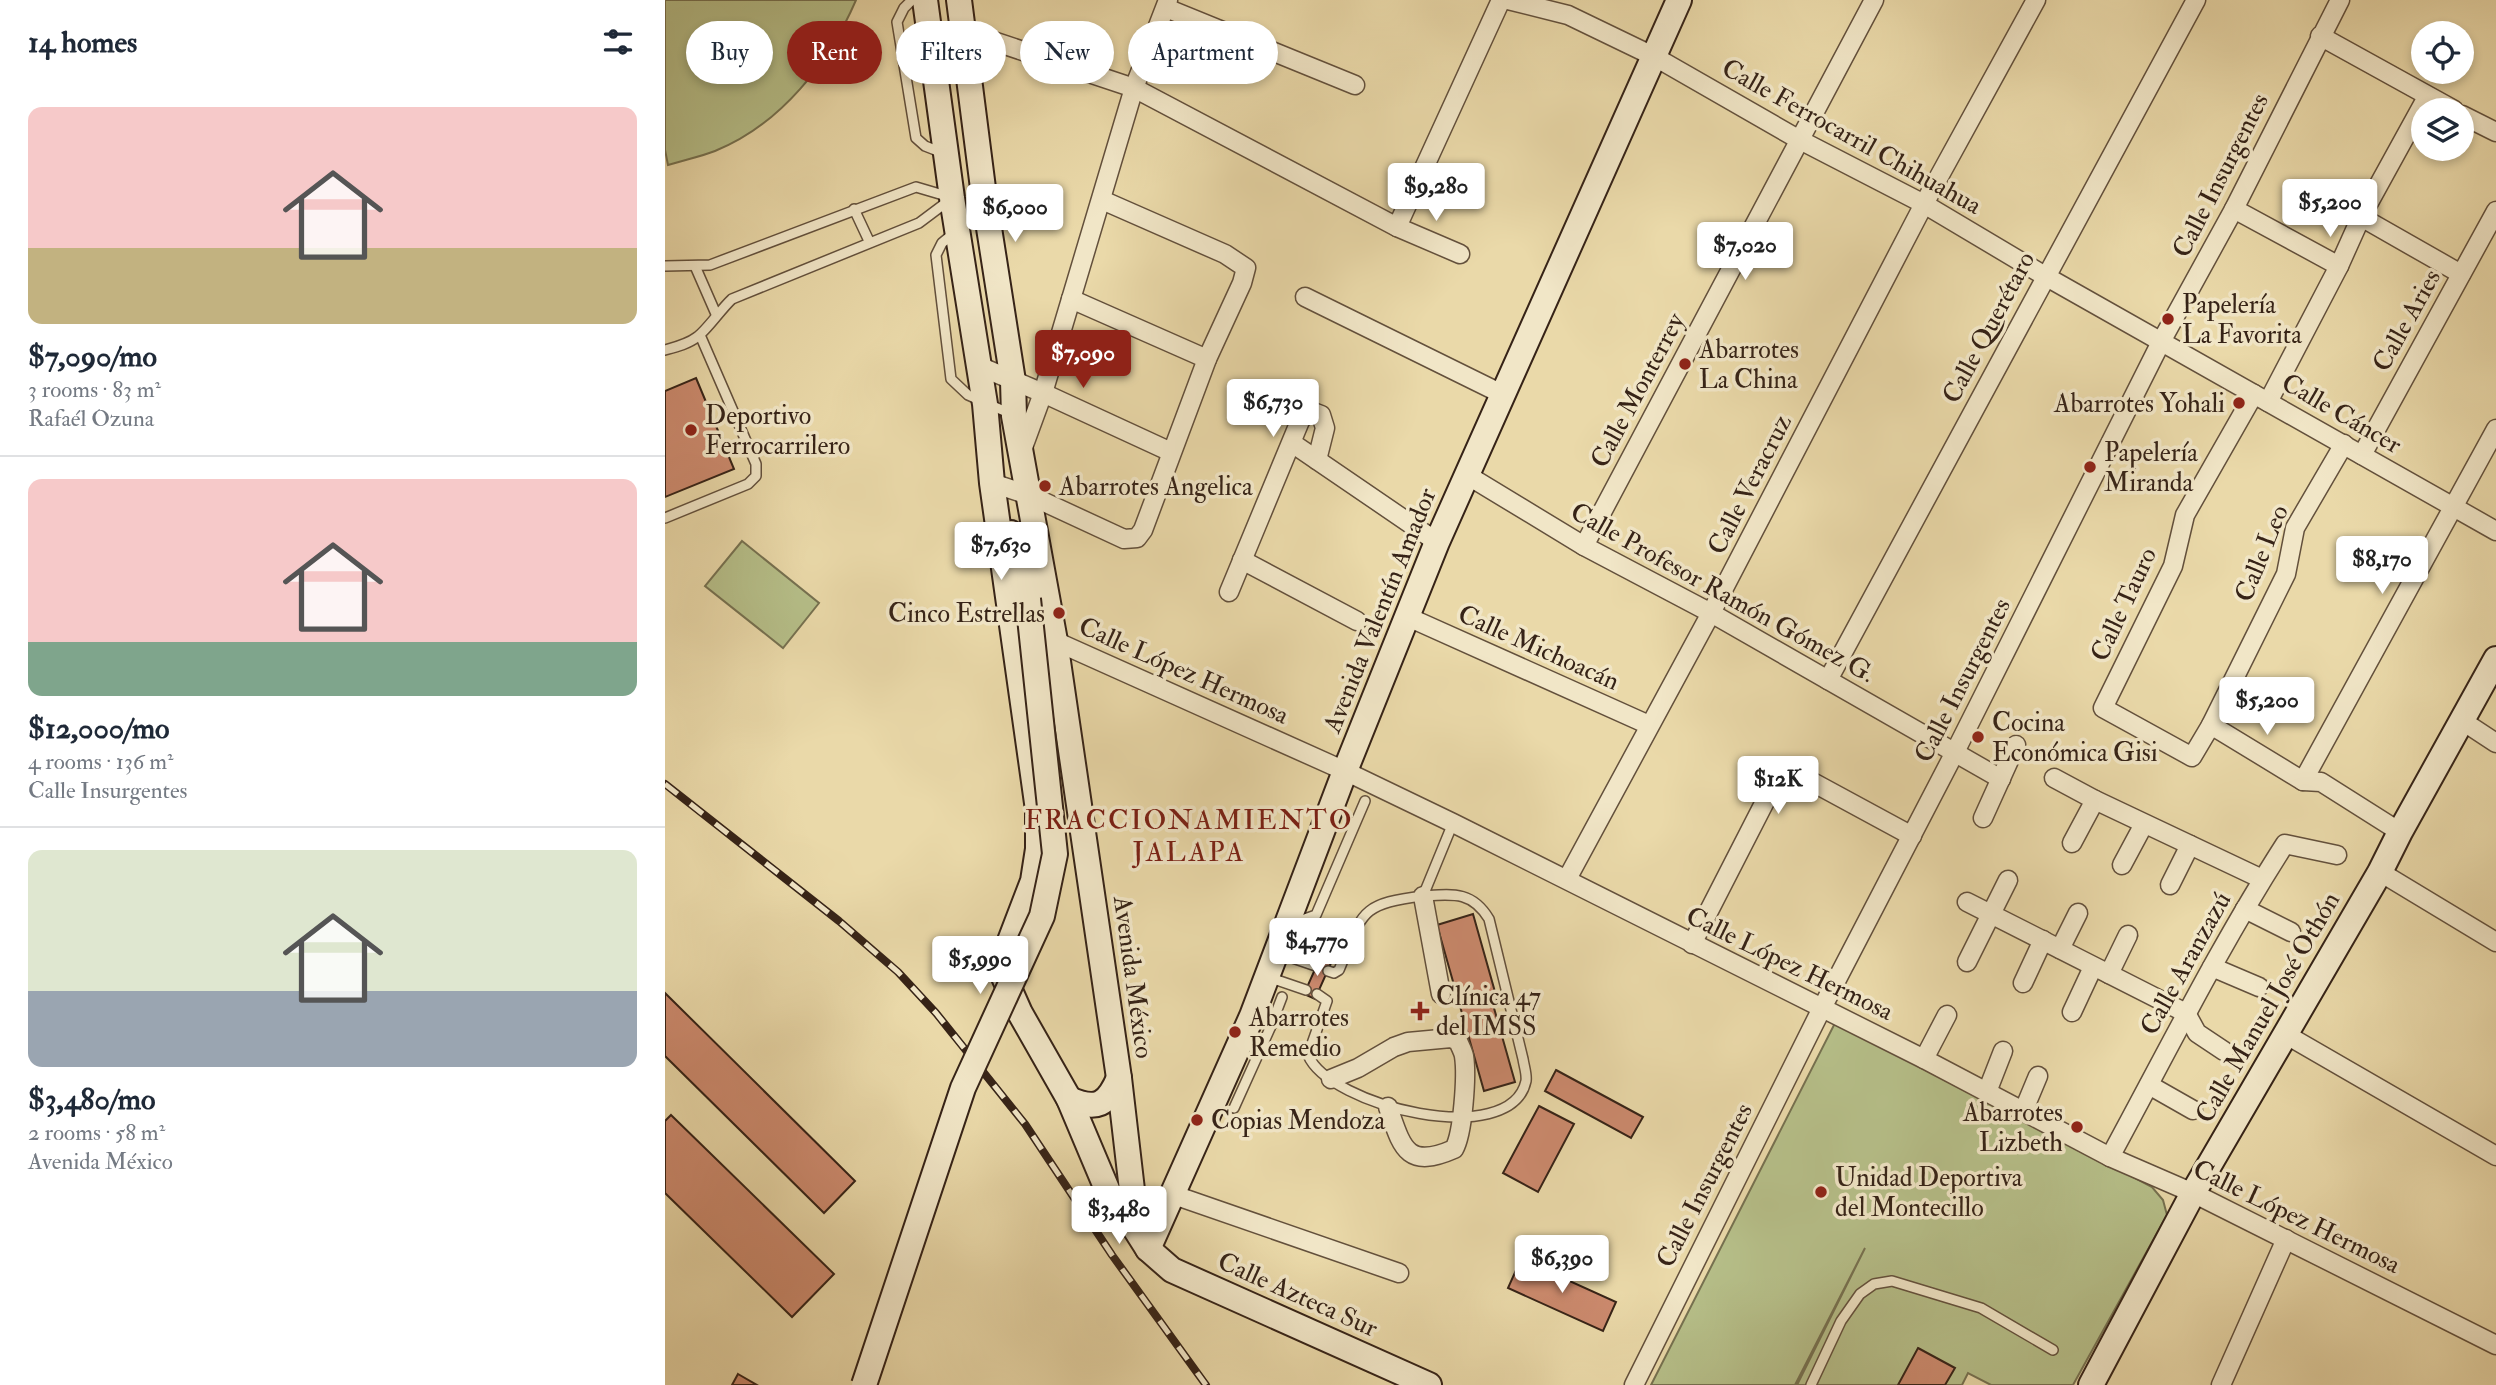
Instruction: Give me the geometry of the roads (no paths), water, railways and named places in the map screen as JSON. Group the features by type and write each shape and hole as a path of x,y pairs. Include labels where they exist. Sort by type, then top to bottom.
{"street":[{"name":"Avenida México","path":"925,0 952,198 985,404 992,483 1038,810 1038,849 1033,881 1005,954 1004,977 1020,1013 1069,1099 1112,1200 1129,1219 1148,1249"},
{"name":"Avenida México","path":"959,0 962,21"},
{"path":"1397,227 1501,0"},
{"name":"Calle Ferrocarril Chihuahua","path":"1508,0 1568,15 1655,57 1798,139 1924,204 2045,276 2162,340"},
{"name":"Avenida Valentín Amador","path":"1148,1249 1261,1021 1267,976 1345,771 1437,542 1679,0"},
{"name":"Calle Monterrey","path":"1584,546 1874,0"},
{"name":"Calle Veracruz","path":"1567,879 1711,613 1924,204 2036,0"},
{"name":"Calle Querétaro","path":"1828,680 2196,0"},
{"name":"Calle Insurgentes","path":"1634,1385 1822,1008 1954,754 2162,340 2234,209 2340,0"},
{"path":"1021,453 1043,393 1134,88 1167,4 1355,85"},
{"path":"2261,398 2339,266 2361,217 2427,97 2320,36"},
{"path":"1006,45 1134,88 1397,227 1459,254"},
{"name":"Avenida México","path":"970,84 984,196 1013,381 1014,416 1055,641 1119,1078 1132,1190 1129,1219"},
{"path":"2474,121 2496,132"},
{"path":"952,198 961,192 973,191 984,196"},
{"path":"992,483 1029,495 1124,539 1137,538 1143,530 1207,359 1242,283 1246,268 1225,254 1102,200"},
{"path":"2234,209 2339,266"},
{"name":"Calle Aries","path":"2362,455 2461,274 2488,242 2496,211"},
{"path":"2361,217 2461,274"},
{"path":"1305,298 1502,394"},
{"path":"1071,299 1207,359"},
{"name":"Calle Cáncer","path":"2162,340 2496,531"},
{"path":"979,366 1171,452"},
{"name":"Calle Tauro","path":"2192,757 2103,708 2173,566 2185,515 2261,398"},
{"path":"1229,592 1300,421 1308,410 1321,415 1325,428 1317,460"},
{"path":"2303,781 2496,429"},
{"path":"1292,443 1437,542"},
{"name":"Calle Leo","path":"2192,757 2211,725 2286,574 2295,528 2344,444"},
{"name":"Calle Profesor Ramón Gómez G.","path":"1467,475 1584,546 1711,613 2001,779"},
{"name":"Avenida México","path":"864,1385 963,1088 1042,916 1055,854 1028,599 1019,556 992,483"},
{"name":"Avenida México","path":"1019,556 1029,495"},
{"path":"1242,560 1357,621"},
{"name":"Calle Michoacán","path":"1408,617 1649,725"},
{"name":"Calle López Hermosa","path":"1055,641 1345,771 1453,823 1924,1059 2110,1157 2193,1193 2496,1345"},
{"name":"Calle Manuel José Othón","path":"2091,1385 2193,1193 2380,872 2399,832 2496,659"},
{"path":"2461,720 2496,743"},
{"path":"2211,725 2303,781 2321,782 2399,832"},
{"path":"1983,818 2016,745"},
{"path":"1692,944 1777,778 1793,771 1912,836"},
{"path":"2054,778 2262,879"},
{"path":"2073,843 2095,800"},
{"path":"2122,865 2144,824"},
{"name":"Calle Aranzazú","path":"2110,1157 2186,1013 2262,879 2285,844 2337,855"},
{"path":"2170,885 2190,845"},
{"path":"2380,872 2496,942"},
{"path":"1967,962 2008,880"},
{"path":"1423,896 1441,994"},
{"path":"1967,902 2186,1013 2197,1033 2224,1051"},
{"path":"2245,909 2291,932"},
{"path":"2060,949 2078,913"},
{"path":"2072,1012 2128,935"},
{"path":"2023,983 2043,940"},
{"path":"2212,967 2259,986"},
{"path":"1924,1059 1947,1016"},
{"path":"2285,1034 2496,1156"},
{"path":"1331,1079 1358,1069 1394,1047 1408,1042 1451,1038 1458,1041 1464,1055 1464,1096 1460,1140 1454,1149 1424,1158 1412,1154 1400,1143 1388,1107"},
{"path":"1987,1092 2003,1051"},
{"path":"2024,1112 2038,1076"},
{"path":"1069,1099 1086,1106 1105,1101 1112,1094 1119,1078"},
{"path":"2149,1085 2193,1110"},
{"path":"1174,1195 1399,1273"},
{"path":"2221,1385 2285,1239"},
{"name":"Calle Azteca Sur","path":"1148,1249 1172,1270 1429,1385"}],"lane":[{"path":"912,0 904,8 897,22 916,138 925,146 946,155"},
{"path":"665,266 710,265 916,187 952,198"},
{"path":"665,350 700,335 732,299 747,291 919,223 952,198"},
{"path":"854,209 869,241"},
{"path":"957,231 942,243 936,255 951,379 958,388 985,404 1014,416"},
{"path":"695,266 716,314"},
{"path":"665,518 748,484 757,476 756,464 700,335"},
{"path":"1286,926 1316,915 1365,802"},
{"path":"1423,896 1453,823"},
{"path":"1317,994 1327,1001 1308,1055 1317,1069 1346,1088 1388,1107 1437,1116 1487,1115 1508,1107 1519,1095 1526,1080 1523,1059 1489,919 1482,907 1455,894 1388,900 1372,907 1359,922 1339,970 1334,973 1328,971"},
{"path":"1276,953 1316,966"},
{"path":"1267,976 1305,990"},
{"path":"1234,1108 1261,1021 1282,998"},
{"path":"1811,1385 1841,1321 1860,1294 1874,1284 1892,1281 1981,1308 2053,1350"}],"railway":[{"path":"665,784 839,921 898,972 936,1013 1025,1124 1112,1255 1206,1385"}],"place":[{"name":"Papelería La Favorita","path":"2168,319"},
{"name":"Abarrotes La China","path":"1685,364"},
{"name":"Abarrotes Yohali","path":"2239,403"},
{"name":"Deportivo Ferrocarrilero","path":"691,430"},
{"name":"Papelería Miranda","path":"2090,467"},
{"name":"Abarrotes Angelica","path":"1045,486"},
{"name":"Cinco Estrellas","path":"1059,613"},
{"name":"Cocina Económica Gisi","path":"1978,737"},
{"name":"Clínica 47 del IMSS","path":"1420,1011"},
{"name":"Abarrotes Remedio","path":"1235,1032"},
{"name":"Copias Mendoza","path":"1197,1120"},
{"name":"Abarrotes Lizbeth","path":"2077,1127"},
{"name":"Unidad Deportiva del Montecillo","path":"1821,1192"}],"district":[{"name":"FRACCIONAMIENTO JALAPA","path":"1189,835"}]}
